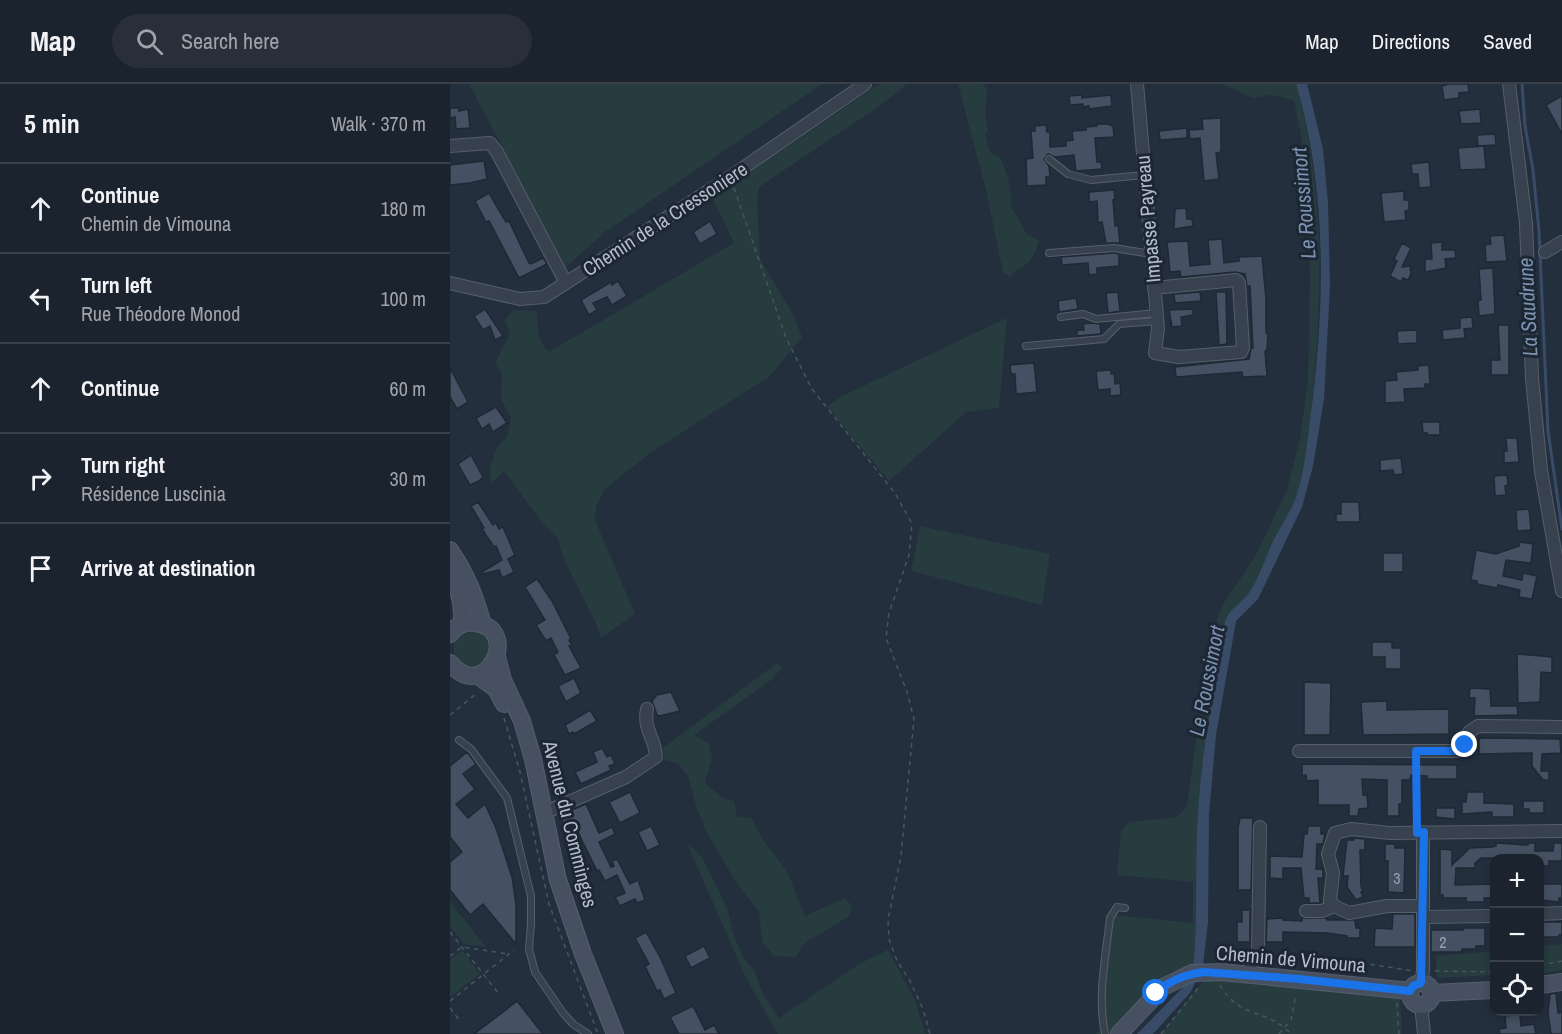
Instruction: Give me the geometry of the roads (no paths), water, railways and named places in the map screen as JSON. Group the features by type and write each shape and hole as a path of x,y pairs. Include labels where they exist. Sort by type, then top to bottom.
{"main road":[{"path":"450,550 474,591 483,625"},
{"path":"450,569 463,609 454,629"},
{"path":"454,629 473,622 483,625"},
{"name":"Avenue du Comminges","path":"483,625 497,640 497,657 503,680 522,721 533,759 558,880 583,954 615,1034"},
{"path":"479,682 497,657"},
{"name":"Avenue du Comminges","path":"450,663 459,672 496,689 516,731 554,895 566,934 605,1034"},
{"name":"Chemin de Vimouna","path":"1119,1034 1163,987 1203,977 1246,975 1417,990 1490,990"},
{"path":"1544,984 1562,982"}],"street":[{"name":"Chemin de la Cressoniere","path":"450,283 520,299 533,300 544,297 730,177 865,84"},
{"name":"Impasse Payreau","path":"1137,84 1144,175 1154,288 1157,317 1155,353 1179,357 1241,351 1243,348 1239,283 1236,280 1154,288"},
{"path":"1509,84 1526,223 1532,378 1541,471 1562,591"},
{"path":"450,146 490,143 497,152 566,283"},
{"path":"1545,252 1562,242"},
{"path":"544,813 626,777 656,757 654,741 645,722 647,709"},
{"path":"1299,751 1457,751 1465,745 1469,732 1478,726 1562,727"},
{"path":"1246,975 1258,951 1260,826"},
{"path":"1490,916 1423,912 1387,906 1348,913 1334,906 1330,900 1333,873 1328,854 1335,832 1351,829 1420,832 1562,831"},
{"path":"1420,832 1423,912 1417,990 1424,1034"},
{"path":"1306,911 1322,911 1334,906"},
{"path":"1544,914 1562,913"}],"lane":[{"path":"1049,159 1068,174 1090,180 1144,175"},
{"path":"1049,253 1114,248 1151,254"},
{"path":"1061,318 1083,314 1096,319 1157,317"},
{"path":"1026,346 1104,339 1119,324 1157,317"},
{"path":"459,741 471,749 507,798 531,896 529,950 535,972 563,1013 573,1024 588,1034"},
{"path":"1105,1034 1102,1000 1110,918 1116,907 1125,908"}],"water":[{"path":"1296,84 1307,84 1323,149 1328,204 1330,285 1324,399 1313,466 1302,507 1258,599 1236,621 1216,735 1209,814 1208,922 1203,965 1193,967 1201,778 1225,621 1230,612 1251,590 1295,500 1305,460 1315,378 1321,294 1321,251 1314,166"},
{"path":"1198,978 1190,993 1153,1034 1137,1034 1189,981"}],"waterway":[{"name":"La Saudrune","path":"1522,84 1525,126 1533,170 1539,231 1548,431 1562,529"}],"water label":[{"name":"Le Roussimort","path":"1304,203"},
{"name":"Le Roussimort","path":"1207,681"}]}
